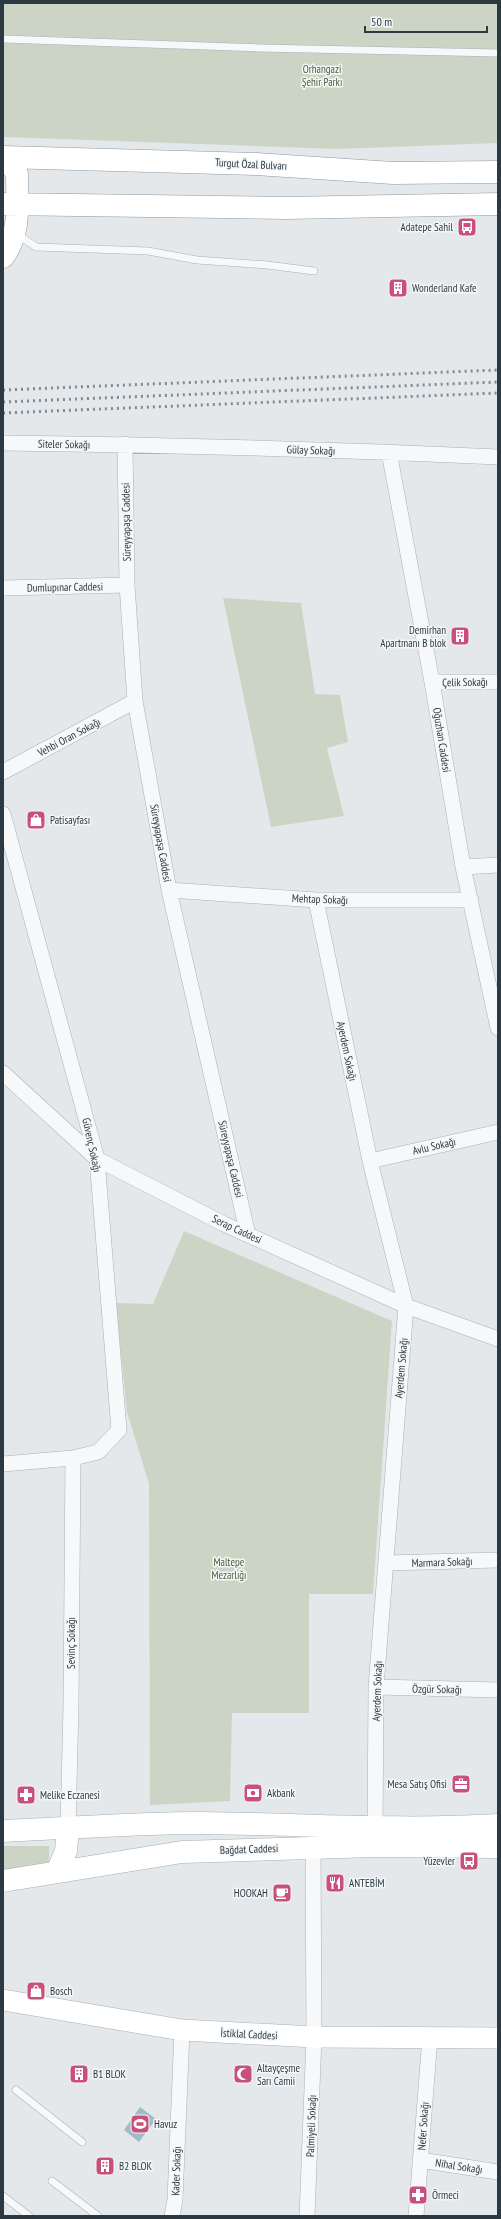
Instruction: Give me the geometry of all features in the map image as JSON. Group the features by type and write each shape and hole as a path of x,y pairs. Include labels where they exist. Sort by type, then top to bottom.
{"main road":[{"name":"Turgut Özal Bulvarı","path":"3,156 256,164 393,173 498,172"},
{"path":"3,162 12,166 17,174 10,204 15,233 8,250 3,257"},
{"path":"10,204 286,208 498,204"},
{"name":"Bağdat Caddesi","path":"3,1831 119,1825 201,1823 375,1836 498,1848"},
{"name":"Bağdat Caddesi","path":"3,1881 182,1852 313,1847 375,1836 498,1825"},
{"path":"57,1872 66,1851 68,1828"}],"street":[{"name":"Siteler Sokağı","path":"3,443 125,444"},
{"name":"Gülay Sokağı","path":"125,444 389,452 498,457"},
{"name":"Süreyyapaşa Caddesi","path":"125,444 127,585 135,701 169,890 248,1235"},
{"name":"Oğuzhan Caddesi","path":"389,452 432,682 463,867 498,1028"},
{"name":"Dumlupınar Caddesi","path":"3,588 127,585"},
{"name":"Çelik Sokağı","path":"432,682 498,682"},
{"name":"Vehbi Oran Sokağı","path":"3,772 135,701"},
{"name":"Güvenç Sokağı","path":"3,814 97,1159 119,1430 98,1452 73,1458 3,1464"},
{"path":"463,867 498,865"},
{"name":"Mehtap Sokağı","path":"169,890 316,900 471,900"},
{"name":"Ayerdem Sokağı","path":"316,900 370,1161 406,1306 376,1687 375,1836"},
{"name":"Serap Caddesi","path":"3,1074 97,1159 224,1224 406,1306 498,1339"},
{"name":"Avlu Sokağı","path":"370,1161 498,1132"},
{"name":"Sevinç Sokağı","path":"68,1828 71,1705 73,1458"},
{"name":"Marmara Sokağı","path":"386,1563 498,1560"},
{"name":"Özgür Sokağı","path":"376,1687 498,1690"},
{"name":"Palmiyeli Sokağı","path":"307,2216 314,2037 313,1847"},
{"name":"İstiklal Caddesi","path":"3,2000 182,2030 314,2037 498,2037"},
{"name":"Kader Sokağı","path":"172,2216 175,2200 182,2030"},
{"name":"Nefer Sokağı","path":"416,2216 430,2037"},
{"name":"Nihal Sokağı","path":"420,2160 498,2172"}],"lane":[{"path":"3,39 260,48 498,53"},
{"path":"15,233 36,247 148,251 197,260 267,265 314,271"},
{"path":"16,2090 82,2142"},
{"path":"52,2181 98,2216"},
{"path":"3,2196 29,2216"}],"green space":[{"name":"Orhangazi Şehir Parkı","path":"3,3 498,3 498,143 337,149 3,137"},
{"path":"223,598 301,603 315,694 340,695 348,742 327,748 344,816 271,827"},
{"name":"Maltepe Mezarlığı","path":"184,1231 392,1321 373,1594 309,1594 309,1713 232,1713 230,1801 150,1805 149,1484 127,1412 116,1303 153,1304"},
{"path":"3,1846 49,1846 49,1866 3,1873"}],"water":[{"name":"Havuz","path":"140,2107 156,2119 139,2142 124,2130"}],"railway":[{"path":"3,390 498,370"},
{"path":"3,402 498,382"},
{"path":"3,413 498,393"}],"place":[{"name":"Adatepe Sahil","path":"467,227"},
{"name":"Wonderland Kafe","path":"398,288"},
{"name":"Demirhan Apartmanı B blok","path":"460,636"},
{"name":"Patisayfası","path":"36,820"},
{"name":"Mesa Satış Ofisi","path":"461,1784"},
{"name":"Akbank","path":"253,1793"},
{"name":"Melike Eczanesi","path":"26,1795"},
{"name":"Yüzevler","path":"469,1861"},
{"name":"ANTEBİM","path":"335,1883"},
{"name":"HOOKAH","path":"282,1893"},
{"name":"Bosch","path":"36,1991"},
{"name":"B1 BLOK","path":"79,2074"},
{"name":"Altayçeşme Sarı Camii","path":"243,2074"},
{"name":"Havuz","path":"140,2124"},
{"name":"B2 BLOK","path":"105,2166"},
{"name":"Örmeci","path":"418,2195"}]}
